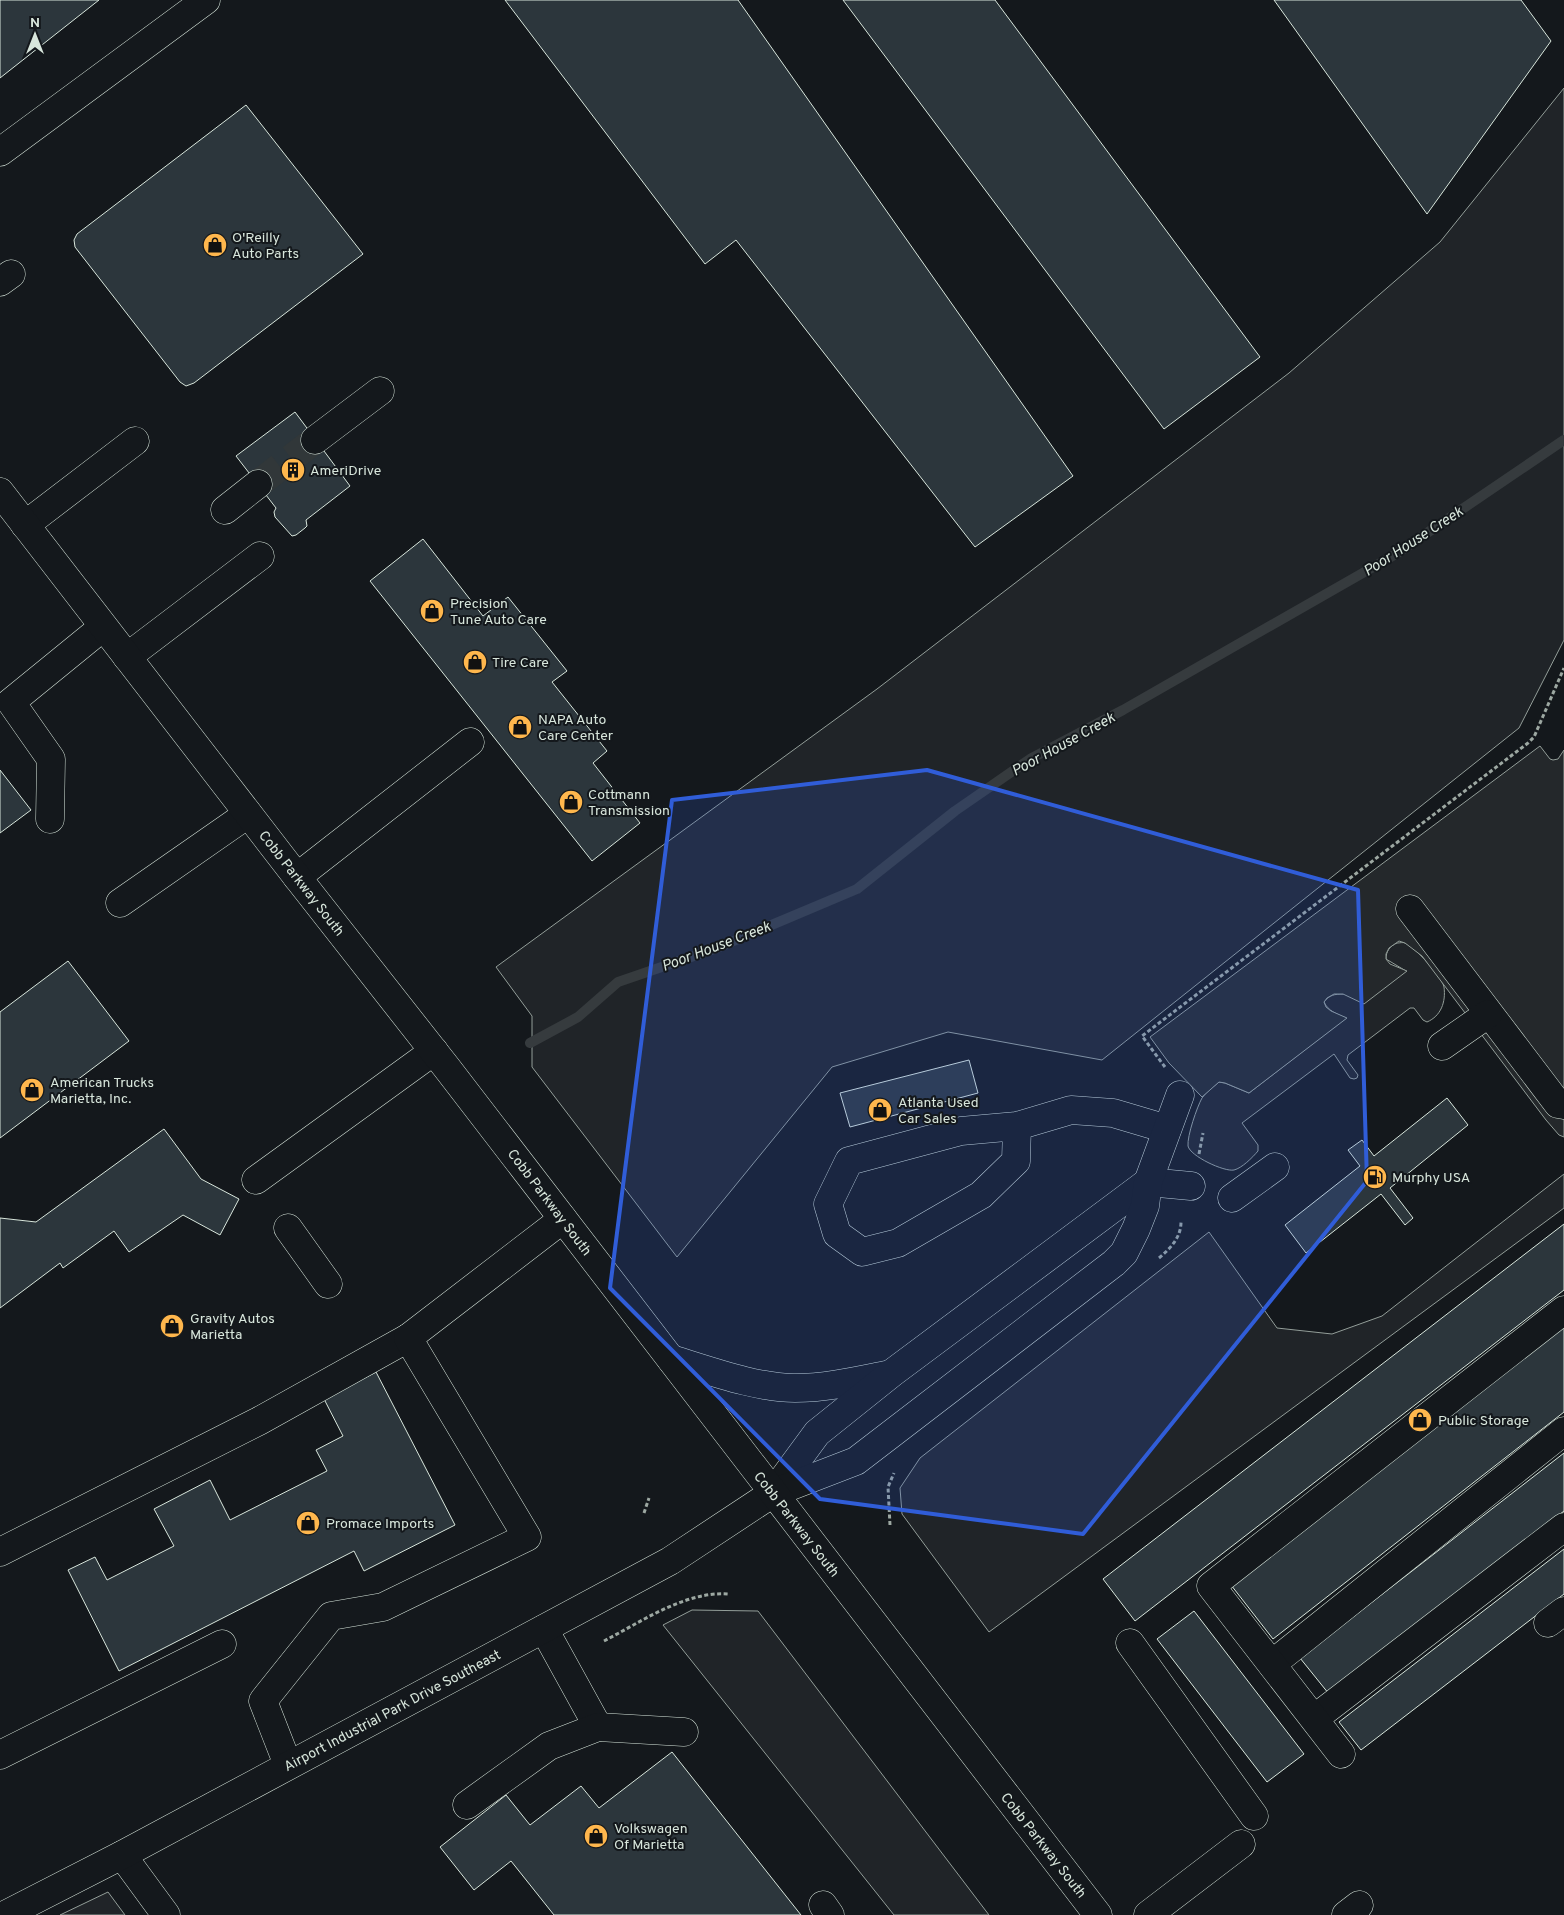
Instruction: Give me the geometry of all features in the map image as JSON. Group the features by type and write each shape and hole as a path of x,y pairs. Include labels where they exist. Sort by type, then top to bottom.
{"street":[{"path":"0,152 206,0"},
{"path":"316,440 380,391"},
{"path":"25,525 136,441"},
{"path":"225,510 258,484"},
{"name":"Cobb Parkway South","path":"0,492 248,814 434,1051 1094,1912"},
{"path":"127,658 260,556"},
{"path":"50,819 50,759 11,702 104,627"},
{"path":"297,877 470,742"},
{"path":"120,903 248,814"},
{"path":"1410,909 1558,1104 1564,1104"},
{"path":"1442,1046 1488,1014"},
{"path":"256,1180 434,1051"},
{"path":"773,1492 856,1461 1114,1263 1124,1253 1136,1229 1145,1206 1148,1182 1180,1095"},
{"path":"1017,1126 1016,1161 981,1195 898,1243 862,1252 837,1234 828,1204 849,1161 961,1130 1017,1126 1071,1110 1113,1112 1168,1129"},
{"path":"1232,1198 1275,1167"},
{"path":"773,1492 817,1433 892,1373 1148,1182 1191,1186"},
{"path":"0,1552 259,1421 408,1338 563,1219"},
{"path":"288,1228 328,1284"},
{"path":"1341,1754 1211,1586 1564,1310"},
{"path":"288,1765 263,1701 330,1616 383,1606 526,1537 408,1338"},
{"path":"671,1359 755,1382 792,1388 843,1384 892,1373"},
{"path":"1272,1664 1564,1431"},
{"name":"Airport Industrial Park Drive Southeast","path":"5,1915 122,1855 670,1561 773,1492"},
{"path":"1315,1718 1564,1527"},
{"path":"544,1629 598,1727"},
{"path":"1130,1643 1254,1816"},
{"path":"0,1755 222,1644"},
{"path":"467,1805 549,1746 598,1727 684,1732"},
{"path":"1148,1915 1241,1844"},
{"path":"122,1855 166,1915"}],"path":[{"path":"1166,1070 1142,1036 1528,743 1534,737 1564,668"},
{"path":"1181,1222 1181,1233"},
{"path":"888,1487 890,1524"},
{"path":"644,1513 649,1498"},
{"path":"604,1642 681,1601 728,1594"}],"highlighted area":[{"path":"927,770 1358,890 1367,1181 1083,1534 820,1499 610,1288 672,800"}],"shaded area":[{"path":"1564,88 1564,640 1519,728 1102,1060 948,1032 832,1067 677,1257 532,1067 532,1016 496,967 877,689 1289,373 1440,242"},
{"path":"1540,746 1550,759 1553,760 1558,759 1564,750 1564,1137 1559,1135 1546,1120 1422,956 1405,943 1399,941 1389,948 1386,959 1390,964 1407,971 1364,1004 1343,994 1334,994 1327,998 1324,1002 1326,1007 1347,1018 1249,1093 1219,1082 1202,1097 1169,1063 1150,1037"},
{"path":"1397,943 1405,943 1415,950 1442,982 1444,998 1436,1016 1427,1022 1423,1020 1414,1008 1410,1008 1348,1055 1347,1060 1358,1075 1357,1078 1350,1078 1334,1054 1242,1123 1258,1145 1258,1151 1240,1167 1234,1170 1223,1168 1201,1159 1190,1150 1188,1141 1195,1115 1202,1098 1206,1094 1219,1082 1249,1093 1346,1018 1328,1008 1324,1002 1330,996 1343,994 1406,971 1386,959 1389,949"},
{"path":"1564,1174 1564,1208 989,1632 902,1514 900,1488 920,1458 1209,1232 1277,1328 1332,1334 1382,1316"},
{"path":"692,1610 758,1611 989,1915 894,1915 663,1625"},
{"path":"108,1892 125,1915 60,1915"}],"building":[{"path":"0,0 99,0 0,78"},
{"path":"505,0 738,0 1073,476 975,547 736,240 705,264"},
{"path":"843,0 995,0 1260,357 1164,429"},
{"path":"1274,0 1521,0 1551,41 1427,214"},
{"name":"O'Reilly Auto Parts","path":"246,105 363,254 194,383 186,386 180,382 75,247 74,240 77,234"},
{"name":"AmeriDrive","path":"295,412 350,486 306,520 307,526 292,536 275,517 274,512 276,508 236,456"},
{"path":"423,539 483,616 508,597 567,671 552,682 607,751 593,763 640,823 592,861 370,581"},
{"path":"0,770 31,810 0,833"},
{"name":"American Trucks Marietta, Inc.","path":"68,961 129,1041 0,1138 0,1012"},
{"name":"Atlanta Used Car Sales","path":"969,1060 978,1093 850,1127 840,1093"},
{"name":"Murphy USA","path":"1447,1098 1468,1125 1390,1188 1413,1218 1405,1225 1381,1194 1306,1253 1285,1225 1360,1166 1348,1150 1362,1140 1374,1156"},
{"path":"164,1129 201,1179 239,1199 220,1235 183,1215 129,1252 114,1231 63,1268 60,1263 0,1308 0,1218 36,1222"},
{"path":"1564,1224 1564,1290 1135,1621 1103,1579"},
{"path":"1564,1325 1564,1412 1273,1639 1231,1585"},
{"name":"Promace Imports","path":"376,1372 455,1525 364,1571 354,1551 119,1671 68,1570 95,1557 107,1580 174,1546 154,1509 210,1480 230,1520 327,1471 316,1450 343,1436 324,1399"},
{"path":"1564,1453 1564,1511 1329,1694 1300,1658"},
{"path":"1564,1549 1564,1594 1361,1750 1339,1722"},
{"path":"1194,1611 1304,1754 1267,1782 1157,1639"},
{"name":"Volkswagen Of Marietta","path":"672,1752 801,1915 554,1915 511,1861 474,1890 440,1847 506,1795 530,1825 581,1786 599,1808"}],"waterway":[{"name":"Poor House Creek","path":"530,1043 578,1017 618,982 717,948 857,889 955,811 1030,759 1123,710 1396,554 1564,440"}],"tunnel":[{"path":"258,484 315,440"}],"place":[{"name":"O'Reilly Auto Parts","path":"215,245"},
{"name":"AmeriDrive","path":"293,470"},
{"name":"Precision Tune Auto Care","path":"432,611"},
{"name":"Tire Care","path":"475,662"},
{"name":"NAPA Auto Care Center","path":"520,727"},
{"name":"Cottmann Transmission","path":"571,802"},
{"name":"American Trucks Marietta, Inc.","path":"32,1090"},
{"name":"Atlanta Used Car Sales","path":"880,1110"},
{"name":"Murphy USA","path":"1375,1177"},
{"name":"Gravity Autos Marietta","path":"172,1326"},
{"name":"Public Storage","path":"1420,1420"},
{"name":"Promace Imports","path":"308,1523"},
{"name":"Volkswagen Of Marietta","path":"596,1836"}]}
